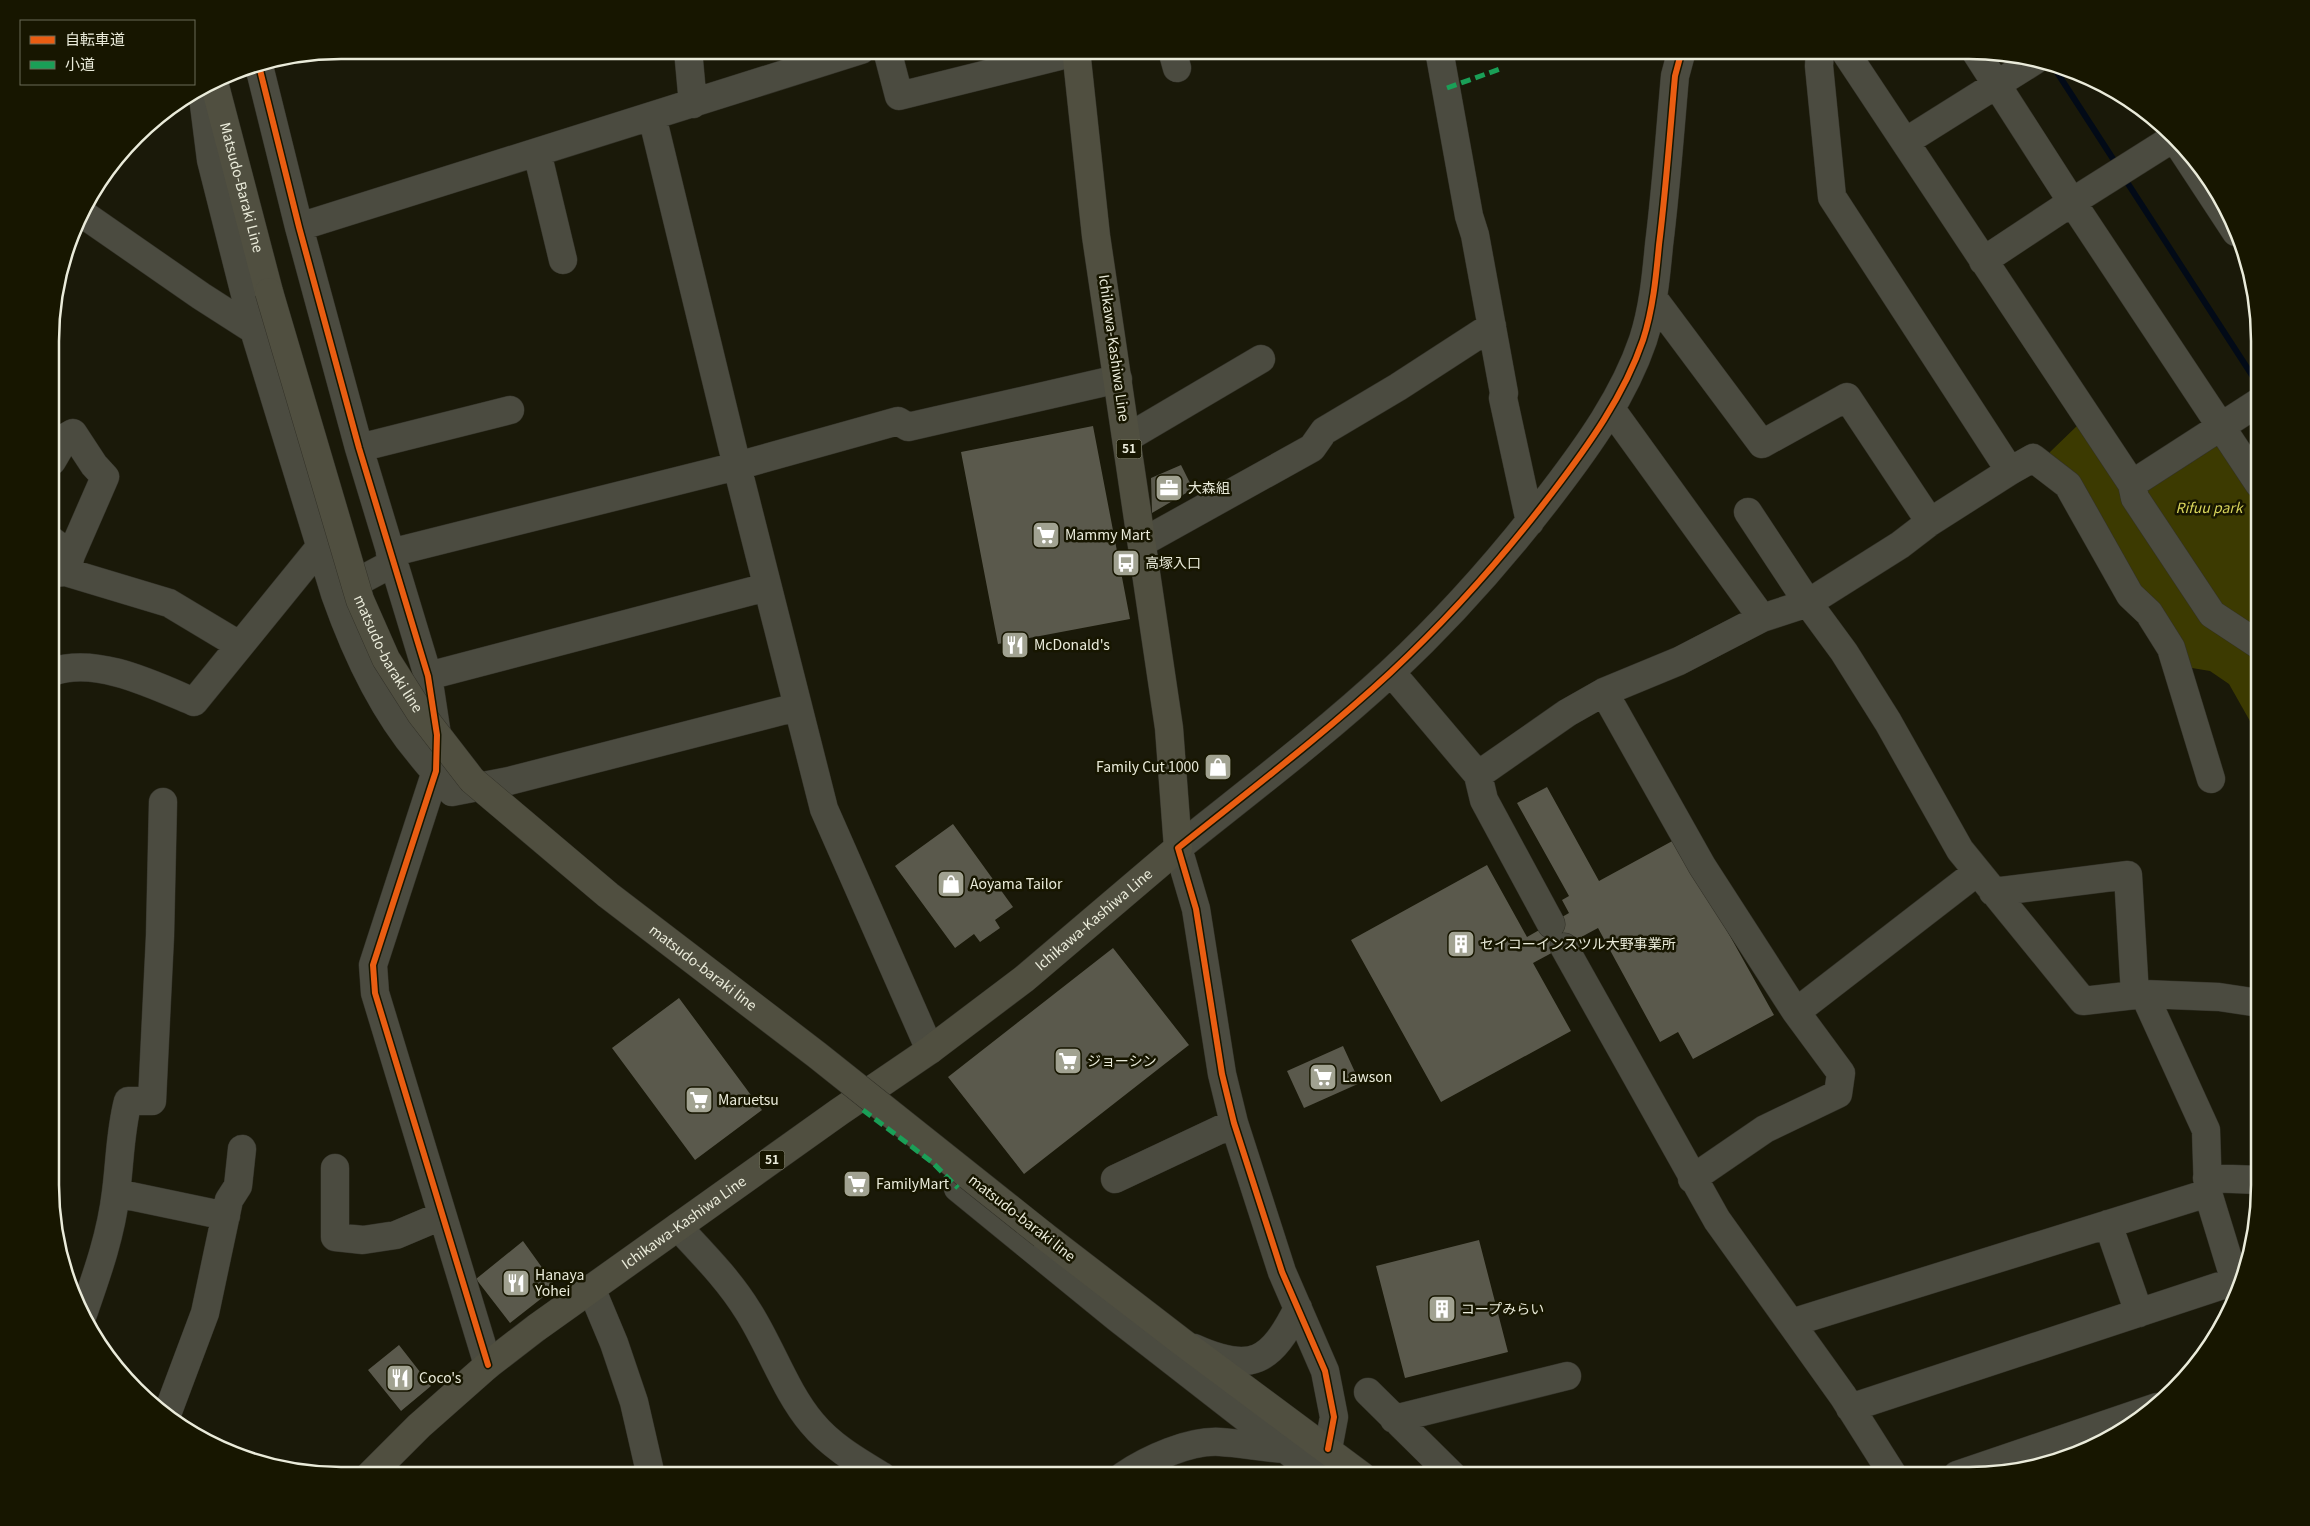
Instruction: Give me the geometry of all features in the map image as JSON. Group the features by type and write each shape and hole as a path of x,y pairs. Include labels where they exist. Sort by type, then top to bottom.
{"main road":[{"name":"Ichikawa-Kashiwa Line","path":"378,1467 419,1426 488,1365 592,1288 839,1112 930,1050 1024,979 1178,848 1169,728 1096,236 1077,59"},
{"name":"Matsudo-Baraki Line","path":"216,88 269,292"},
{"name":"matsudo-baraki line","path":"269,292 360,600 386,660 420,714 472,780 608,895 817,1054 1043,1235 1182,1342 1328,1448 1351,1467"}],"street":[{"path":"689,59 693,104"},
{"path":"299,227 832,59"},
{"path":"889,59 899,96 1045,59"},
{"path":"1441,59 1469,216 1475,235 1492,326 1504,393 1503,398 1530,522"},
{"path":"1328,1448 1334,1417 1325,1372 1268,1235 1234,1123 1222,1074 1196,909 1178,848 1320,734 1391,672 1474,587 1530,522 1569,471 1611,409 1631,371 1644,338 1653,298 1675,76 1680,59"},
{"path":"1819,59 1832,197 2010,471"},
{"path":"1850,59 2132,484 2135,498 2212,614 2251,640"},
{"path":"1980,59 2072,202 2251,472"},
{"path":"1905,142 2028,65"},
{"path":"260,71 299,227 359,448 428,676 437,735 436,771 373,965 375,993 488,1365"},
{"path":"203,95 211,160 254,330 335,594 348,629 374,685 419,753 452,792 509,781 797,708"},
{"path":"652,116 797,708 824,809 930,1050"},
{"path":"1983,261 2168,141"},
{"path":"537,152 563,260"},
{"path":"87,217 201,296 254,330"},
{"path":"201,296 222,293 232,288 241,273"},
{"path":"1653,298 1762,444 1847,397 1930,522"},
{"path":"1142,542 1312,448 1324,431 1398,387 1492,326"},
{"path":"1127,438 1261,359"},
{"path":"335,594 392,558 898,421 908,427 1118,379"},
{"path":"2132,484 2251,407"},
{"path":"1611,409 1762,618"},
{"path":"359,448 510,410"},
{"path":"59,449 66,437 72,433 94,464 106,476 61,560 169,603 239,645"},
{"path":"1478,775 1566,713 1604,692 1679,660 1762,618 1808,603 1900,545 1930,522 2033,458 2068,485 2130,595 2149,613 2171,648 2211,779"},
{"path":"1748,512 1808,603 1844,652 1888,722 1940,817 1985,882 2083,1001 2140,995 2219,997 2251,1002"},
{"path":"59,669 99,669 135,678 194,702 320,547"},
{"path":"428,676 767,587"},
{"path":"1391,672 1478,775 1484,800 1716,1220 1791,1323 1850,1408 1888,1467"},
{"path":"1604,692 1702,866 1796,1012 1840,1073 1838,1094 1764,1129 1692,1179"},
{"path":"86,1306 104,1254 116,1193 118,1163 128,1102 152,1101 160,936 163,802"},
{"path":"1796,1012 1985,882 2128,875 2140,995 2206,1130 2207,1185 2235,1279"},
{"path":"1115,1179 1234,1123"},
{"path":"169,1409 205,1313 230,1200 238,1186 242,1149"},
{"path":"335,1168 335,1237 363,1240 396,1235 442,1216"},
{"path":"1791,1323 2108,1224 2207,1185 2251,1181"},
{"path":"958,1188 1116,1317 1309,1467"},
{"path":"116,1193 226,1216"},
{"path":"2108,1224 2138,1313"},
{"path":"678,1227 733,1288 749,1312 791,1390 811,1422 827,1439 866,1467"},
{"path":"1850,1408 2138,1313 2232,1287"},
{"path":"592,1288 614,1343 634,1402 649,1467"},
{"path":"1182,1342 1216,1357 1238,1362 1255,1359 1272,1350 1285,1334 1298,1308"},
{"path":"1394,1419 1567,1376"},
{"path":"1368,1392 1444,1467"},
{"path":"1980,1467 2133,1415"},
{"path":"1136,1467 1143,1462 1193,1445 1218,1442 1259,1448 1285,1448"}],"green space":[{"path":"2079,424 2201,622 2251,656 2251,723 2229,684 2210,671 2192,668 2145,593 2050,460 2050,452"},
{"name":"Rifuu park","path":"2216,443 2221,443 2251,488 2251,629 2219,604 2146,495 2146,486"}],"building":[{"name":"Mammy Mart","path":"1093,426 1130,619 998,644 961,452"},
{"path":"1181,465 1193,489 1152,513 1151,478"},
{"name":"セイコーインスツル大野事業所","path":"1547,787 1599,881 1676,839 1774,1015 1693,1059 1678,1032 1660,1042 1598,928 1533,963 1571,1031 1441,1102 1351,940 1487,865 1527,937 1569,913 1562,900 1569,896 1517,803"},
{"path":"953,824 1013,907 995,920 1000,928 980,942 974,934 955,948 895,866"},
{"name":"ジョーシン","path":"1113,948 1189,1045 1024,1174 948,1077"},
{"path":"679,998 762,1110 695,1160 612,1048"},
{"name":"Lawson","path":"1343,1046 1360,1083 1304,1108 1287,1071"},
{"name":"コープみらい","path":"1479,1240 1508,1352 1405,1378 1376,1266"},
{"name":"Hanaya Yohei","path":"523,1241 556,1287 510,1323 476,1279"},
{"name":"Coco's","path":"399,1345 431,1386 401,1411 368,1370"}],"waterway":[{"path":"2058,73 2117,165"},
{"path":"2123,176 2251,374"}],"marked path":[{"path":"1447,88 1500,69"},
{"path":"863,1110 932,1162 958,1188"}],"cycle path":[{"path":"1328,1449 1334,1417 1325,1371 1282,1272 1234,1123 1222,1074 1196,909 1178,848 1339,718 1390,673 1433,631 1495,564 1552,493 1604,420 1635,361 1643,340 1652,305 1664,203 1675,76 1680,59"},
{"path":"260,71 299,227 359,448 428,676 437,735 436,771 373,965 375,993 488,1365"}],"place":[{"name":"大森組","path":"1169,488"},
{"name":"Mammy Mart","path":"1046,535"},
{"name":"高塚入口","path":"1126,563"},
{"name":"McDonald's","path":"1015,645"},
{"name":"Family Cut 1000","path":"1218,767"},
{"name":"Aoyama Tailor","path":"951,884"},
{"name":"セイコーインスツル大野事業所","path":"1461,944"},
{"name":"ジョーシン","path":"1068,1061"},
{"name":"Lawson","path":"1323,1077"},
{"name":"Maruetsu","path":"699,1100"},
{"name":"FamilyMart","path":"857,1184"},
{"name":"Hanaya Yohei","path":"516,1283"},
{"name":"コープみらい","path":"1442,1309"},
{"name":"Coco's","path":"400,1378"}]}
